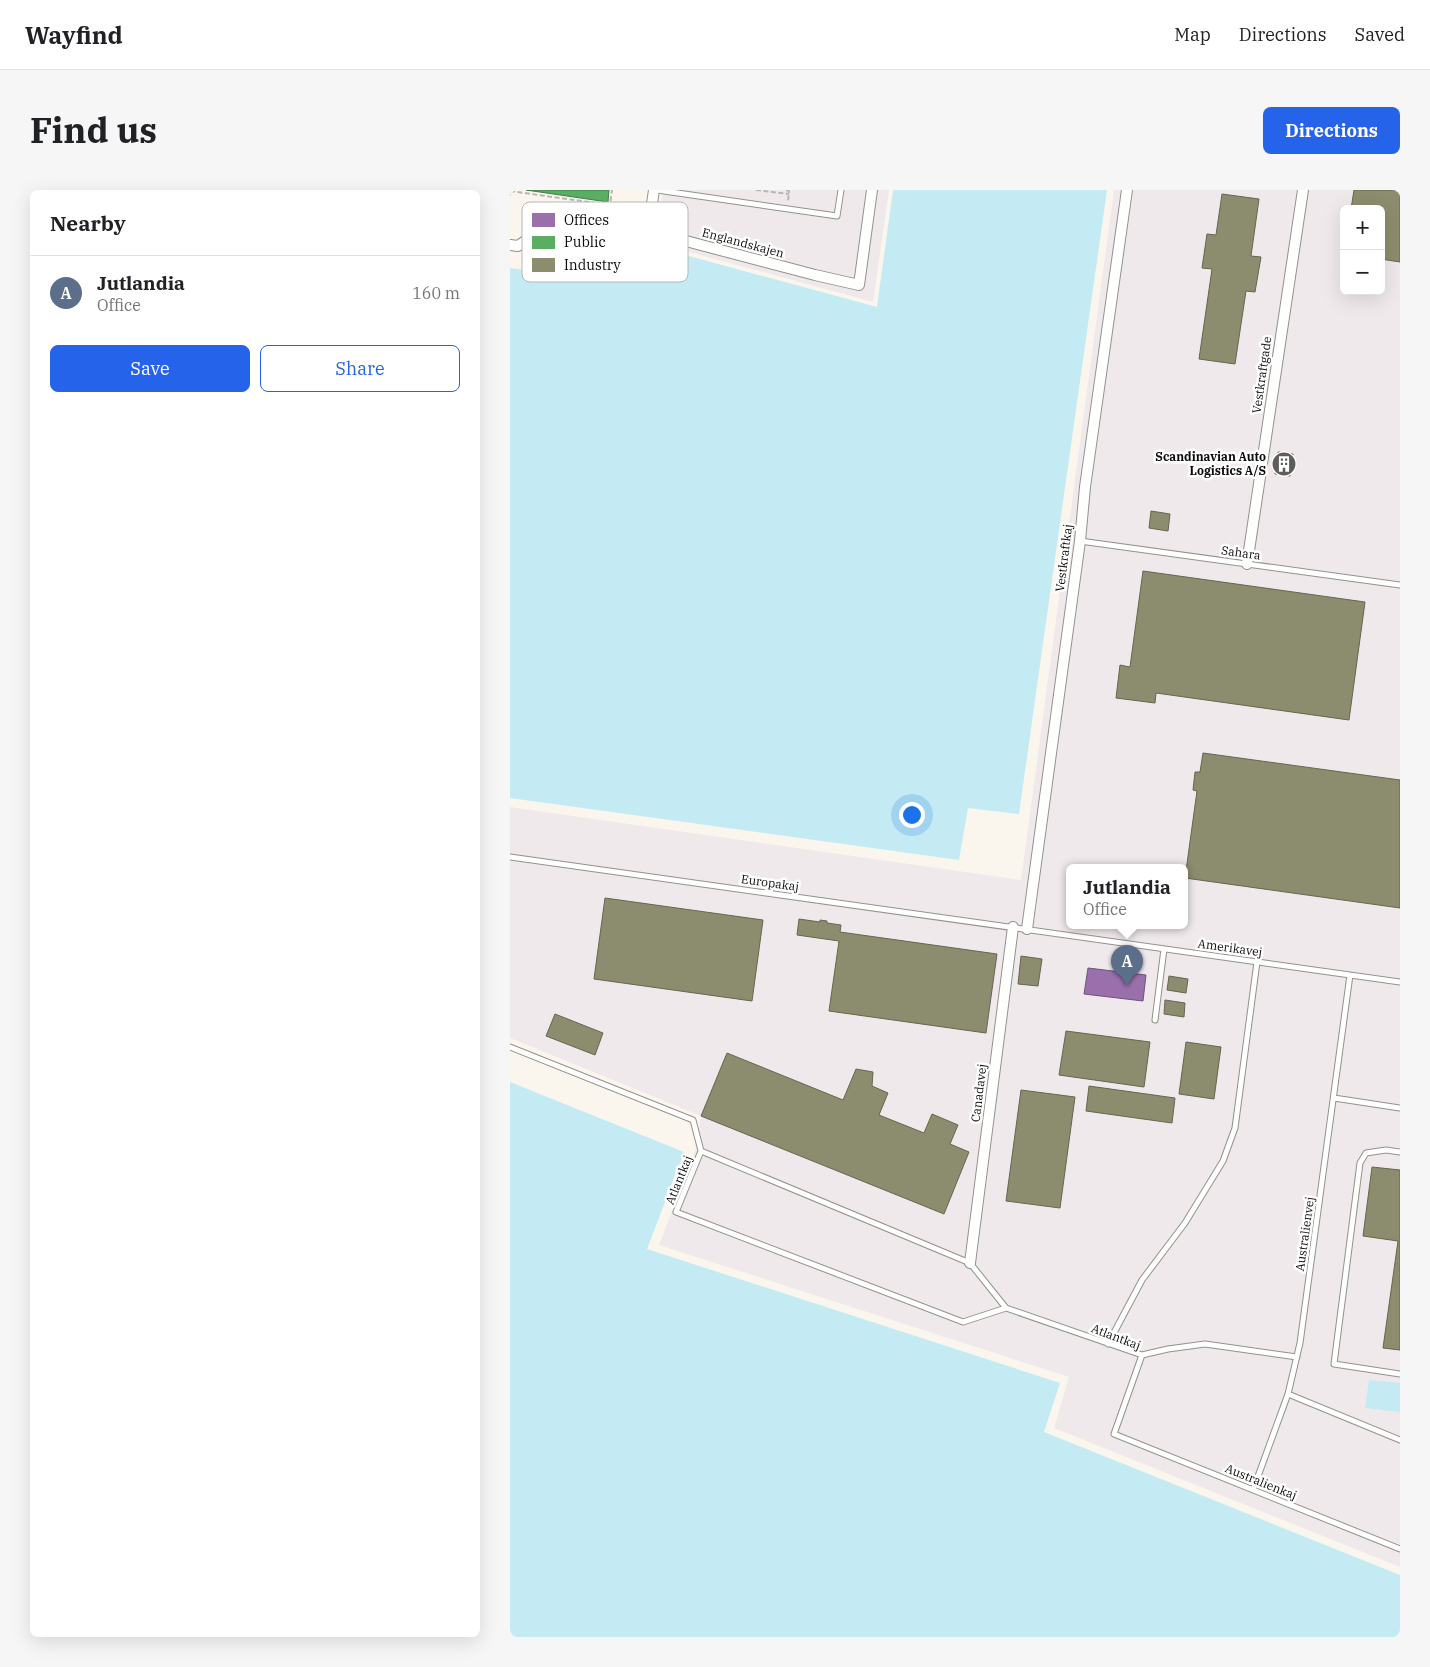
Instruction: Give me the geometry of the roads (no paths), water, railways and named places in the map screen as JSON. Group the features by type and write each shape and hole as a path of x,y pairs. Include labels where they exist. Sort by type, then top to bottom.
{"street":[{"name":"Englandskajen","path":"688,241 859,285 872,190"},
{"name":"Vestkraftkaj","path":"1027,929 1080,541 1085,488 1127,190"},
{"name":"Vestkraftgade","path":"1247,564 1302,190"},
{"name":"Canadavej","path":"970,1262 1013,928"}],"lane":[{"path":"658,190 681,191 837,216 841,190"},
{"name":"Sahara","path":"1080,541 1400,585"},
{"name":"Europakaj","path":"510,857 1027,929"},
{"name":"Amerikavej","path":"1027,929 1400,982"},
{"path":"1155,1020 1164,949"},
{"path":"1108,1344 1142,1280 1185,1222 1223,1161 1235,1128 1257,962"},
{"name":"Australienvej","path":"1253,1490 1288,1394 1297,1358 1350,975"},
{"path":"510,1047 693,1120 701,1151"},
{"path":"1334,1098 1400,1108"},
{"path":"1400,1152 1386,1150 1366,1153 1360,1162 1334,1364 1400,1374"},
{"name":"Atlantkaj","path":"1006,1308 963,1322 676,1212 701,1151 970,1262 1006,1308 1142,1355 1114,1434"},
{"path":"1142,1355 1204,1344 1297,1358"},
{"path":"1288,1394 1400,1440"},
{"name":"Australienkaj","path":"1114,1434 1400,1549"}],"water":[{"path":"893,190 1107,190 1019,814 968,808 959,860 510,798 510,268 522,270 522,282 688,282 688,256 877,307"},
{"path":"510,1082 684,1152 647,1249 1060,1383 1044,1432 1400,1575 1400,1637 510,1637"},
{"path":"1369,1380 1400,1383 1400,1412 1365,1408"}],"place":[{"name":"Scandinavian Auto Logistics A/S","path":"1284,464"},
{"name":"Jutlandia","path":"1127,986"}]}
